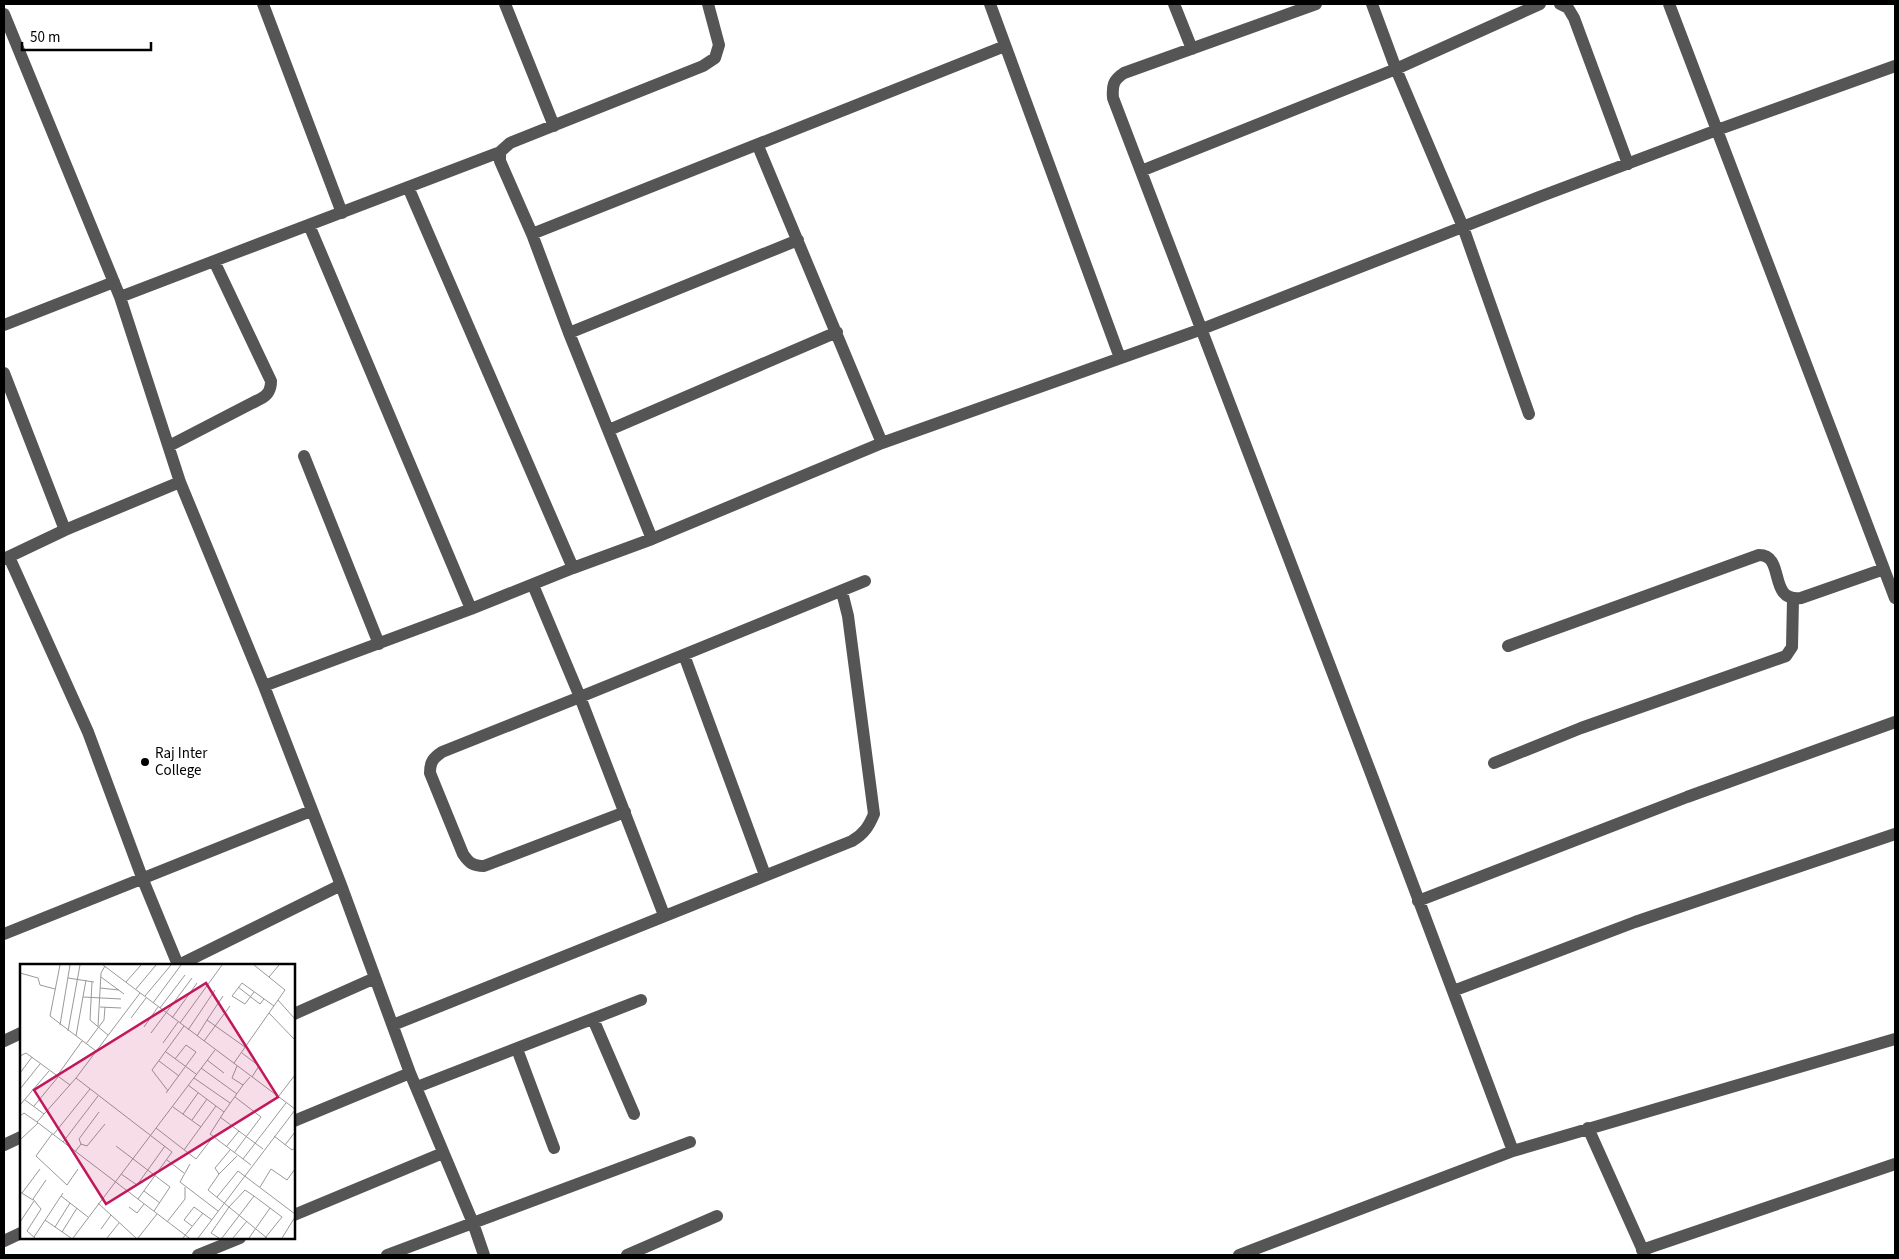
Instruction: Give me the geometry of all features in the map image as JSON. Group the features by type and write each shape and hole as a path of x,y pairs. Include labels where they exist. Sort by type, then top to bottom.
{"street":[{"path":"263,4 342,213"},
{"path":"505,4 554,126"},
{"path":"990,4 1120,358"},
{"path":"1174,4 1192,49"},
{"path":"1316,4 1124,73 1117,78 1112,86 1113,98 1513,1151"},
{"path":"1372,4 1396,69 1463,227 1528,414"},
{"path":"1141,171 1396,69 1540,4"},
{"path":"1560,4 1568,8 1574,18 1628,164"},
{"path":"1668,4 1895,598"},
{"path":"120,297 500,152 510,143 703,66 715,58 719,45 711,5"},
{"path":"4,14 120,297 180,482 264,686 341,885 410,1073 473,1223 484,1255"},
{"path":"532,234 758,146 1006,46"},
{"path":"264,686 472,609 572,568 652,539 882,443 1202,329 1717,130 1895,66"},
{"path":"758,146 882,443"},
{"path":"500,152 500,161 532,234 569,333 652,539"},
{"path":"408,187 572,568"},
{"path":"309,225 472,609"},
{"path":"569,333 798,240"},
{"path":"169,446 262,398 268,394 271,388 271,381 214,262"},
{"path":"4,325 114,282"},
{"path":"609,430 837,332"},
{"path":"4,373 65,530"},
{"path":"304,456 379,644"},
{"path":"179,964 142,880 88,732 7,558 65,530 180,482"},
{"path":"1508,646 1759,555 1766,555 1771,560 1780,587 1785,595 1793,599 1801,598 1884,569"},
{"path":"624,812 484,866 475,866 469,863 464,854 430,773 430,764 435,756 442,752 842,592 865,581"},
{"path":"534,584 580,697 664,915"},
{"path":"392,1025 852,841 865,831 874,814 848,616 842,592"},
{"path":"1494,763 1581,728 1786,656 1792,647 1793,599"},
{"path":"684,655 765,875"},
{"path":"1418,900 1686,796 1895,722"},
{"path":"4,934 311,811"},
{"path":"1453,991 1635,922 1895,834"},
{"path":"181,964 341,885"},
{"path":"295,1014 375,978"},
{"path":"417,1087 641,1000"},
{"path":"593,1019 634,1114"},
{"path":"4,1041 20,1033"},
{"path":"1239,1255 1513,1151 1895,1039"},
{"path":"516,1049 554,1148"},
{"path":"295,1121 410,1073"},
{"path":"1588,1128 1643,1253 1895,1164"},
{"path":"4,1145 20,1137"},
{"path":"387,1255 690,1142"},
{"path":"295,1215 442,1153"},
{"path":"627,1255 717,1216"},
{"path":"4,1240 20,1233"},
{"path":"198,1255 238,1239"}],"place":[{"name":"Raj Inter College","path":"145,762"}]}
